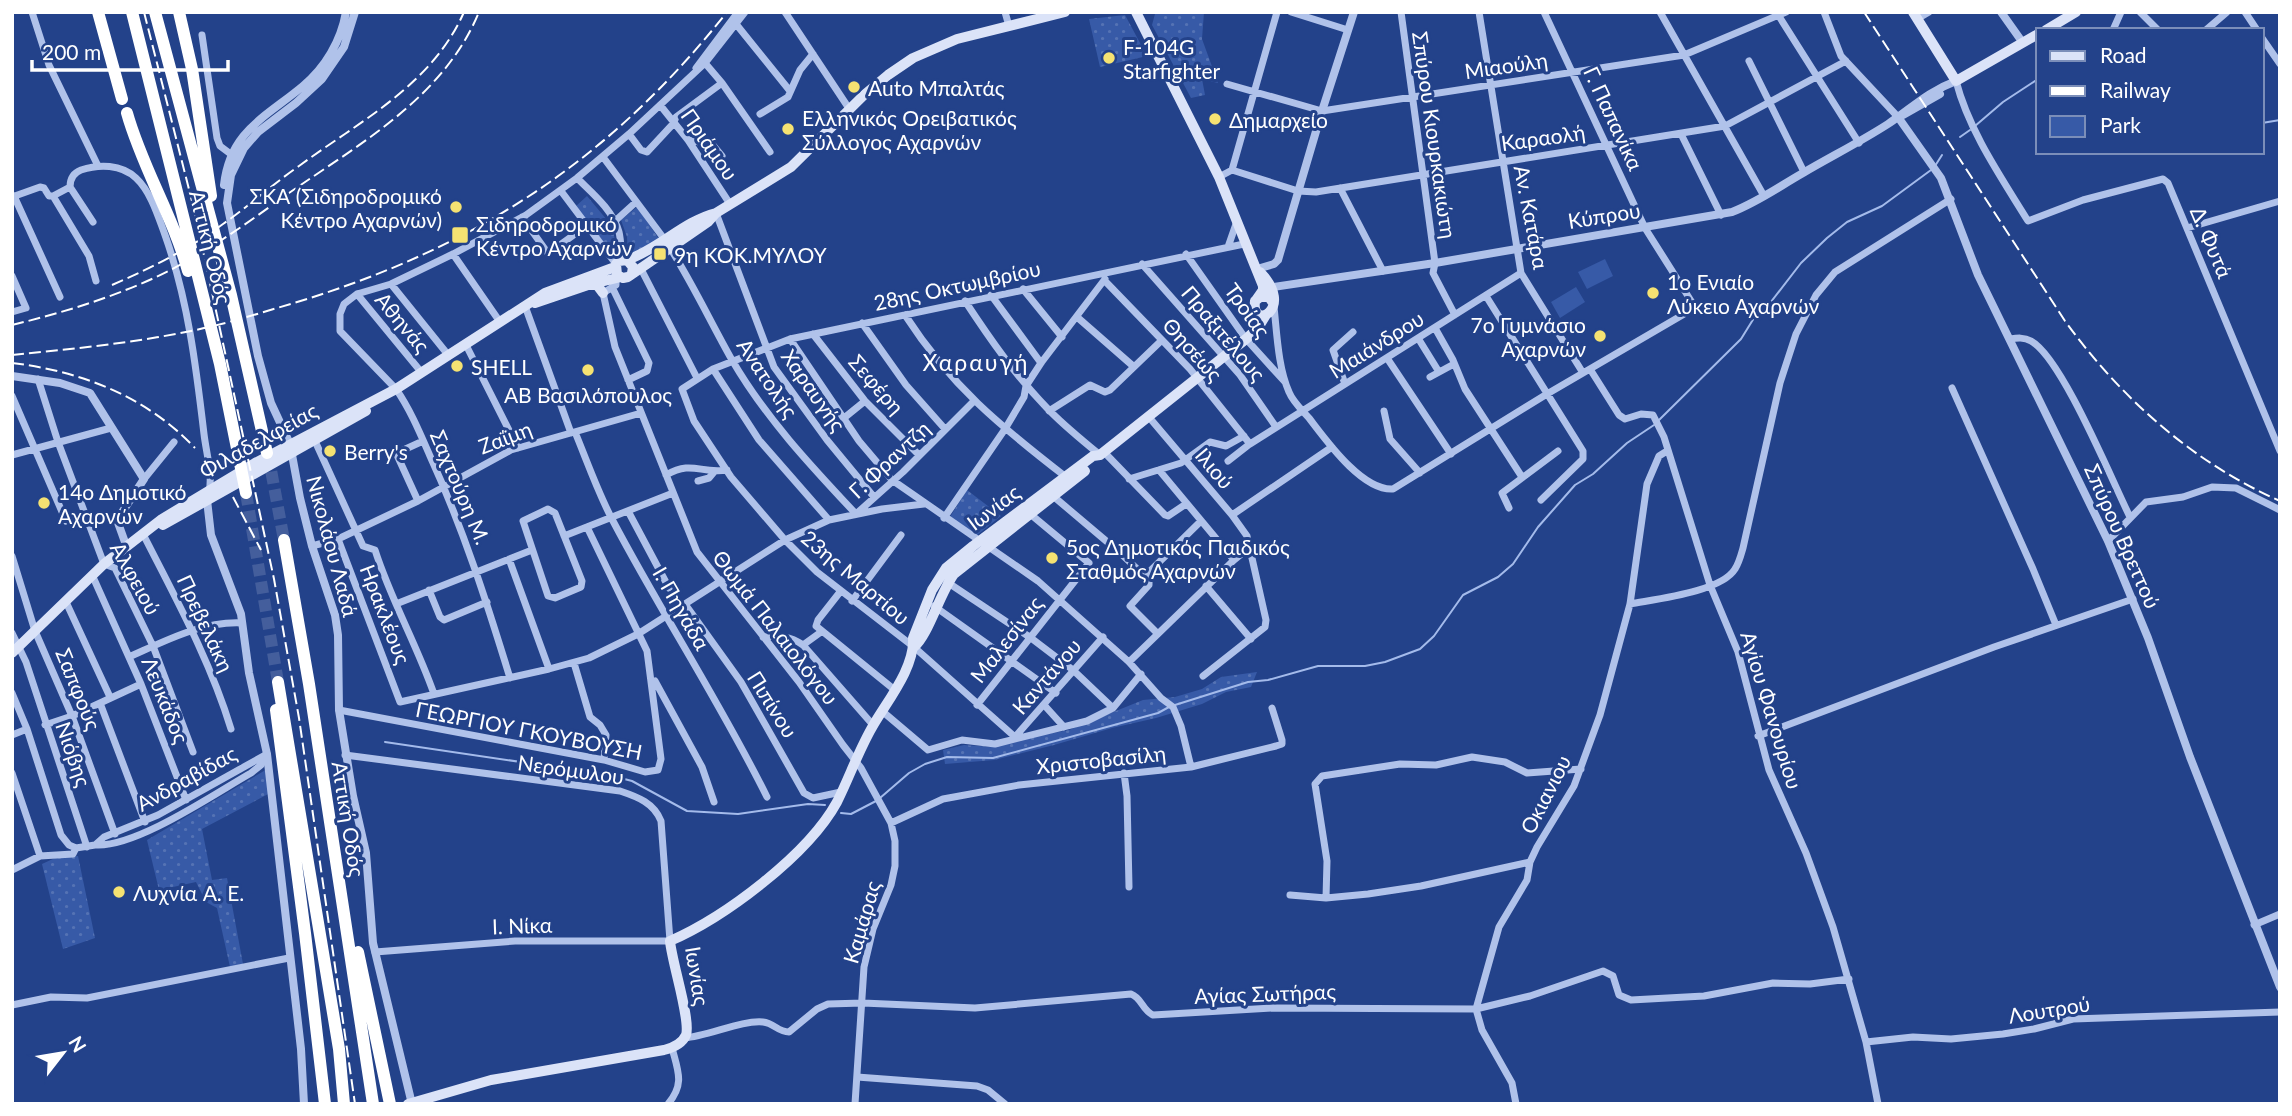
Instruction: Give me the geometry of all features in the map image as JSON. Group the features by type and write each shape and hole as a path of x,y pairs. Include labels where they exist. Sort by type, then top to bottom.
{"highway":[{"path":"98,12 122,99"},
{"name":"Αττική Οδός","path":"132,12 220,364 246,493"},
{"name":"Αττική Οδός","path":"156,12 275,454"},
{"path":"179,12 192,69 211,188 212,225"},
{"path":"127,113 132,132 182,250 198,309 220,364"},
{"name":"Αττική Οδός","path":"284,540 373,1104"},
{"path":"325,1104 275,710 278,682 339,1049 344,1104"},
{"path":"342,895 358,952 390,1104"}],"main road":[{"name":"Φιλαδελφείας","path":"636,270 704,216 716,213 799,161 888,75 922,53 957,40 1066,12"},
{"path":"1136,12 1219,177 1244,244 1271,296 1265,296 1255,303"},
{"path":"2049,28 2076,12"},
{"path":"1915,16 1956,81 2036,35"},
{"name":"Φιλαδελφείας","path":"526,306 616,273 641,255 668,244"},
{"path":"588,285 597,285 632,264 636,270"},
{"name":"Φιλαδελφείας","path":"291,448 396,389 555,289 616,273"},
{"name":"Ιωνίας","path":"411,1103 491,1080 672,1048 684,1038 687,1021 670,942 731,905 807,845 830,813 854,759 896,691 914,647 921,642 931,604 943,580 1066,477 1093,456 1102,453 1248,337 1266,315 1272,312 1271,296"},
{"name":"Κύπρου","path":"1255,303 1271,296"},
{"path":"1248,337 1255,319 1255,303"},
{"path":"1255,303 1258,314 1266,315"},
{"name":"Φιλαδελφείας","path":"15,651 126,545 207,500 275,454 315,441 377,404 396,389"},
{"name":"Ιωνίας","path":"1027,511 1053,496 1097,462 1102,453"},
{"name":"Φιλαδελφείας","path":"143,534 210,488 231,482"}],"street":[{"path":"32,12 49,65 98,166"},
{"name":"Νικολάου Λαδά","path":"346,12 335,45 317,73 243,135 232,155 224,184 258,356 271,403 291,448 312,546 337,626 339,710 345,755 366,853 375,952 411,1103"},
{"name":"Νικολάου Λαδά","path":"228,212 228,184 244,148 258,132 323,79 344,47 355,12"},
{"path":"694,71 738,12"},
{"path":"357,294 390,284 453,254 522,217 561,191 629,134 705,63 745,12"},
{"path":"785,12 850,110"},
{"path":"1005,12 1009,26"},
{"path":"1219,177 1232,170 1277,12"},
{"path":"1291,12 1348,30"},
{"path":"1257,269 1274,264 1278,260 1354,12"},
{"name":"Σπύρου Κιουρκακιώτη","path":"1401,12 1435,263 1433,274 1455,314"},
{"name":"Αν. Κατάρα","path":"1479,12 1521,273 1586,371"},
{"name":"Γ. Παπανίκα","path":"1544,12 1645,228 1693,304 1691,310 1586,371"},
{"path":"1660,12 1764,196"},
{"path":"1824,12 1838,50 1898,117"},
{"path":"1915,16 1929,12"},
{"path":"2000,12 2023,43"},
{"path":"2114,28 2121,12"},
{"path":"2140,12 2156,28"},
{"path":"2208,28 2227,12"},
{"path":"2245,12 2256,28"},
{"path":"1780,13 1858,143"},
{"name":"Μιαούλη","path":"1227,84 1322,111 1684,55 1780,13"},
{"path":"736,24 790,91"},
{"path":"202,35 217,138 220,146 232,155"},
{"path":"2264,40 2277,53 2280,64"},
{"path":"761,114 783,101 800,70 813,54"},
{"path":"1749,61 1804,172"},
{"name":"Καραολή","path":"1232,170 1298,191 1317,192 1502,160 1681,134 1725,126 1846,61"},
{"path":"705,63 722,83 769,152"},
{"name":"Κύπρου","path":"1271,296 1293,285 1721,215 1744,207 1858,143 1898,117 1916,101 1956,81"},
{"name":"Δ. Φυτά","path":"1956,81 1976,131 2028,221 2083,200 2162,179 2168,183 2280,451"},
{"path":"629,134 641,150 647,152 673,124 676,117 722,83"},
{"name":"Πριάμου","path":"660,105 688,140 730,204"},
{"name":"Σπύρου Βρεττού","path":"1898,117 1941,178 1978,275 2108,541 2133,599 2254,925 2280,987"},
{"path":"1681,134 1721,215"},
{"path":"688,140 712,144 722,156"},
{"name":"Ανατολής","path":"603,157 668,244 733,361 768,414 856,514"},
{"path":"52,196 70,187 74,174 98,166 121,169 138,179 168,243 180,281 192,334 210,488 207,500 211,534 237,601 267,754 301,1049 304,1104"},
{"path":"577,178 615,221 619,233 616,273"},
{"path":"60,297 13,197 40,187 52,196 89,256 96,281"},
{"path":"70,187 93,222"},
{"path":"1340,188 1383,271"},
{"path":"561,191 616,273 649,363 648,371 628,380"},
{"path":"1630,604 1688,593 1722,580 1736,569 1780,383 1796,334 1816,295 1835,272 1951,199"},
{"path":"2187,228 2280,201"},
{"path":"615,221 636,202"},
{"name":"Χαραυγής","path":"716,213 774,367 827,440 874,496"},
{"path":"522,217 547,252 586,226"},
{"path":"1228,247 1236,224"},
{"name":"28ης Οκτωμβρίου","path":"684,386 713,369 790,338 991,295 1105,277 1142,264 1244,244"},
{"path":"453,254 500,322"},
{"name":"Τροίας","path":"1186,254 1285,382"},
{"name":"Πραξιτέλους","path":"1142,264 1224,356 1276,427"},
{"path":"636,270 697,379"},
{"name":"Θωμά Παλαιολόγου","path":"616,273 615,347 696,552 799,682 854,759 878,798"},
{"name":"Μαιάνδρου","path":"1228,461 1251,443 1521,273"},
{"path":"12,276 26,308 12,312"},
{"path":"944,518 1005,429 1024,397 1026,386 1041,363 1105,277"},
{"name":"Θησέως","path":"1105,277 1197,377 1251,443"},
{"path":"390,284 449,356"},
{"path":"1023,289 1062,337"},
{"name":"Σαχτούρη Μ.","path":"357,294 344,304 340,314 340,331 396,389 403,400 444,486 477,572 510,678"},
{"name":"Αθηνάς","path":"357,294 422,373"},
{"path":"991,295 1041,363"},
{"path":"1271,296 1285,382 1293,399 1354,470 1383,489 1393,489 1586,371"},
{"path":"1486,296 1584,456 1541,500"},
{"path":"965,301 1003,358 1049,411 1102,453 1165,515 1168,516 1186,504"},
{"name":"Ι. Πηγάδα","path":"526,306 573,433 611,518 739,740 767,797"},
{"path":"905,315 936,360 974,401 1066,477"},
{"path":"1266,315 1277,334"},
{"path":"1077,317 1133,366"},
{"path":"862,323 906,385 945,429"},
{"path":"1435,327 1465,389 1522,477"},
{"path":"1345,384 1333,350 1353,332"},
{"name":"Σεφέρη","path":"813,334 865,401 919,455"},
{"path":"790,338 859,441 892,480 1029,574 1103,637 1171,706 1191,767"},
{"path":"1418,338 1440,372"},
{"path":"2010,339 2031,340 2063,379 2130,517"},
{"path":"1049,411 1090,385 1105,392 1110,390 1162,340"},
{"path":"466,345 518,448"},
{"path":"1387,358 1451,454"},
{"path":"1430,377 1454,364"},
{"path":"713,369 759,439 829,520"},
{"name":"Αγίου Φανουρίου","path":"1586,371 1619,415 1625,419 1649,413 1657,423 1710,585 1738,652 1769,770 1814,872 1849,978 1866,1042 1878,1104"},
{"path":"12,376 38,379 90,393 144,479"},
{"name":"Αλφειού","path":"38,379 58,442 104,564 115,568 153,646 193,752"},
{"name":"23ης Μαρτίου","path":"684,386 682,393 694,421 765,519 840,592 914,647 1015,737"},
{"path":"1952,388 2056,625"},
{"path":"12,396 66,521"},
{"path":"844,418 865,401"},
{"name":"Γ. Φραντζη","path":"856,514 974,401"},
{"path":"1384,411 1390,439 1420,473"},
{"name":"Ζαΐμη","path":"312,546 338,539 418,500 489,459 518,448 642,413"},
{"name":"Ιλιού","path":"1148,416 1231,515 1251,546"},
{"path":"12,455 111,428"},
{"path":"1129,479 1185,460 1210,442 1226,446 1244,436"},
{"path":"315,441 363,547 375,550 434,694 574,663 638,634 785,540 829,520 924,504"},
{"path":"418,500 397,455 423,441"},
{"path":"126,545 117,520 144,479 174,442"},
{"path":"1231,515 1332,447"},
{"path":"1509,508 1502,493 1558,451"},
{"name":"Οκιανιου","path":"1476,1009 1499,927 1527,880 1530,862 1581,769 1600,715 1630,604 1647,484 1659,456 1667,451"},
{"path":"666,475 683,467 714,472 727,470"},
{"path":"1159,470 1234,560"},
{"path":"698,481 709,478 714,472"},
{"path":"2108,541 2150,500 2183,497 2225,486 2236,488 2280,510"},
{"path":"564,537 673,492"},
{"path":"1053,496 1149,580 1149,585 1130,606 1157,634"},
{"path":"548,509 552,510 564,537 582,584 581,587 555,598 548,596 523,525 525,519 548,509"},
{"path":"628,511 669,588"},
{"name":"Μαλεσίνας","path":"977,705 1089,563 1027,511"},
{"path":"1145,576 1201,521"},
{"name":"ΓΕΩΡΓΙΟΥ ΓΚΟΥΒΟΥΣΗ","path":"339,710 604,760 645,772 655,771 660,767 661,759 647,651 587,527"},
{"name":"Πρεβελάκη","path":"143,534 192,631 223,703 231,729"},
{"path":"852,601 901,534"},
{"name":"Ηρακλέους","path":"338,539 400,702 434,694"},
{"path":"1129,662 1251,546 1267,623 1251,639 1203,676"},
{"path":"396,604 532,550"},
{"name":"Σαπφούς","path":"12,556 35,631 72,716 115,834"},
{"path":"638,566 653,557"},
{"path":"509,559 549,669"},
{"name":"Λευκάδος","path":"93,577 130,657 186,800"},
{"path":"943,580 1031,638 1073,670 1113,708"},
{"path":"1206,586 1251,639"},
{"path":"429,590 440,617 444,620 486,602"},
{"path":"840,592 816,623 821,632 896,691"},
{"path":"1758,736 2133,599"},
{"path":"66,602 110,696"},
{"name":"Πιπίνου","path":"685,604 741,682 804,793 813,797 839,796"},
{"path":"931,604 1056,693"},
{"path":"130,657 192,631 228,622 242,623"},
{"path":"803,645 821,632"},
{"name":"Νιόβης","path":"12,633 15,651 26,662 46,725 91,846"},
{"path":"763,637 779,635 793,638 803,645 873,725"},
{"name":"Καντάνου","path":"1015,737 1103,637"},
{"path":"574,663 590,717 600,725 606,735 604,760"},
{"path":"651,674 702,767 714,802"},
{"path":"883,710 928,750 962,740 995,744 1087,721 1113,708 1141,674"},
{"path":"46,725 141,684"},
{"path":"12,693 27,729 61,835 69,845 76,848 91,846"},
{"path":"100,703 145,822"},
{"path":"1045,706 1064,727"},
{"name":"Χριστοβασίλη","path":"891,823 943,799 1019,785 1191,767 1282,744 1272,708"},
{"path":"12,735 27,729"},
{"name":"Ανδραβίδας","path":"91,846 107,845 149,830 251,773 261,765 267,754"},
{"name":"Ανδραβίδας","path":"91,846 104,837 145,822 267,754"},
{"name":"Νερόμυλου","path":"345,755 511,779 596,788 639,797 652,807 661,821 670,942"},
{"path":"1326,898 1327,861 1315,784 1322,776 1400,764 1436,765 1472,757 1505,762 1527,773 1581,769"},
{"path":"12,773 40,856"},
{"path":"251,773 264,775 270,784"},
{"path":"1124,773 1129,887"},
{"name":"Καμάρας","path":"855,1104 867,947 891,885 895,866 895,841 891,823 878,798"},
{"path":"12,860 14,870 40,856 73,854 76,848"},
{"path":"1290,895 1326,898 1421,886 1530,862"},
{"path":"2254,925 2280,914"},
{"name":"Ι. Νίκα","path":"375,952 515,941 670,942"},
{"path":"12,1005 51,997 87,998 289,958"},
{"name":"Αγίας Σωτήρας","path":"684,1038 699,1037 756,1022 770,1023 779,1031 789,1032 823,1006 863,1003 975,1008 1131,994 1153,1015 1275,1008 1476,1009 1530,996 1603,971 1613,976 1619,995 1631,1000 1704,996 1773,983 1811,984 1849,978"},
{"path":"1476,1009 1482,1030 1512,1083 1516,1104"},
{"name":"Λουτρού","path":"1866,1042 1913,1037 1951,1039 2003,1034 2073,1019 2280,1012"},
{"path":"668,1104 679,1088 679,1075 672,1048"},
{"path":"857,1077 977,1086 988,1090 1005,1104"}],"green space":[{"path":"1204,12 1202,39 1218,83 1202,79 1205,95 1191,98 1152,25 1155,14"},
{"path":"1125,15 1147,56 1100,67 1089,19"},
{"path":"587,196 612,226 618,255 613,258 575,207"},
{"path":"637,207 659,239 644,250 628,255 627,237 621,220"},
{"path":"1605,259 1613,276 1587,289 1578,272"},
{"path":"1576,287 1585,302 1560,318 1551,302"},
{"path":"967,490 1001,516 976,536 950,517"},
{"path":"1257,672 1251,687 1226,692 1202,704 1156,718 994,760 945,764 943,750 964,745 994,747 1069,730 1143,700 1175,697 1202,689 1221,677"},
{"path":"269,768 272,792 202,829 212,880 227,878 243,964 230,967 217,908 206,902 196,882 159,890 147,840"},
{"path":"78,856 95,938 63,949 42,864 55,858"}],"waterway":[{"path":"1975,126 2003,102 2036,80"},
{"path":"2264,123 2280,120"},
{"path":"1960,137 1970,130"},
{"path":"1935,166 1942,155"},
{"path":"1658,421 1741,339 1754,318 1767,307 1801,263 1827,238 1847,222 1882,206 1931,170"},
{"path":"1175,705 1248,682 1268,680 1318,666 1365,666 1420,649 1434,636 1463,595 1498,577 1513,564 1538,527 1575,485 1593,474 1627,443 1654,425"},
{"path":"880,798 909,773 947,757 993,758 1158,713 1169,707"},
{"path":"385,742 609,775 632,781 687,811 738,814 808,804 825,805"},
{"path":"841,813 851,814 876,801"}],"tunnel":[{"path":"268,454 284,540"},
{"path":"246,493 278,682"}],"railway":[{"path":"144,12 194,209 274,579 299,718 355,1104"},
{"path":"112,285 197,242 392,100 433,61 464,12"},
{"path":"12,325 84,305 137,286 189,260 240,228 398,116 445,69 464,42 479,12"},
{"path":"12,355 124,342 217,325 360,281 421,255 479,226 534,193 586,155 635,113 682,65 727,12"},
{"path":"1864,12 2065,321 2087,349 2134,402 2160,425 2217,467 2280,501"},
{"path":"12,363 63,372 111,389 156,414 195,448"},
{"path":"233,497 261,550"}],"place":[{"name":"F-104G Starfighter","path":"1109,58"},
{"name":"Auto Μπαλτάς","path":"854,87"},
{"name":"Δημαρχείο","path":"1215,119"},
{"name":"Ελληνικός Ορειβατικός Σύλλογος Αχαρνών","path":"788,129"},
{"name":"ΣΚΑ (Σιδηροδρομικό Κέντρο Αχαρνών)","path":"456,207"},
{"name":"Σιδηροδρομικό Κέντρο Αχαρνών","path":"460,235"},
{"name":"9η ΚΟΚ.ΜΥΛΟΥ","path":"660,254"},
{"name":"1ο Ενιαίο Λύκειο Αχαρνών","path":"1653,293"},
{"name":"7ο Γυμνάσιο Αχαρνών","path":"1600,336"},
{"name":"SHELL","path":"457,366"},
{"name":"ΑΒ Βασιλόπουλος","path":"588,370"},
{"name":"Berry's","path":"330,451"},
{"name":"14ο Δημοτικό Αχαρνών","path":"44,503"},
{"name":"5ος Δημοτικός Παιδικός Σταθμός Αχαρνών","path":"1052,558"},
{"name":"Λυχνία A. E.","path":"119,892"}],"district":[{"name":"Χαραυγή","path":"976,362"}]}
